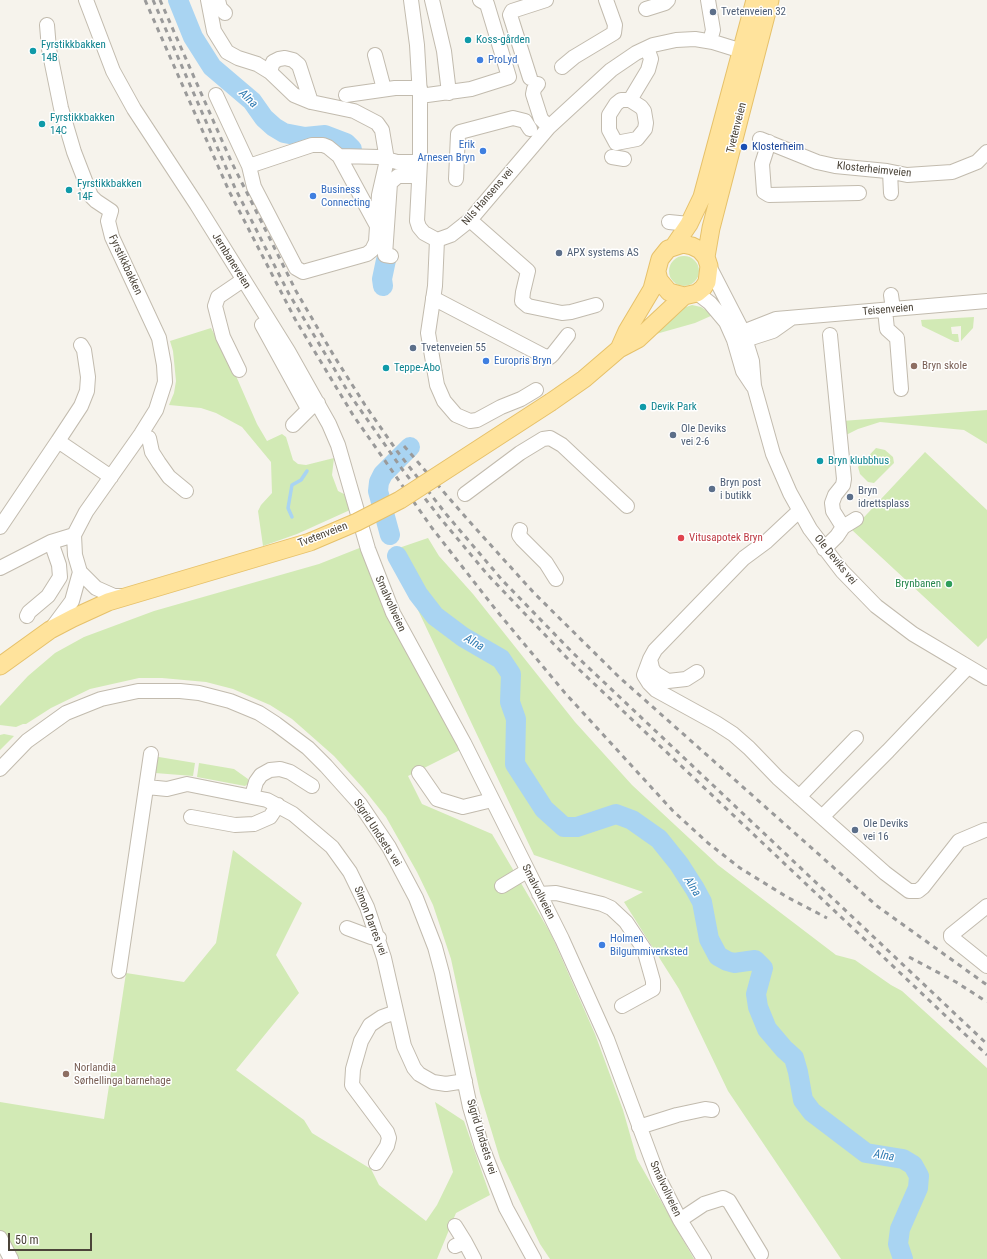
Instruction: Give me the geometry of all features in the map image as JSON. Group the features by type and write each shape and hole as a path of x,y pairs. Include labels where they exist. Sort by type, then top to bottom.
{"main road":[{"name":"Tvetenveien","path":"619,349 627,331 652,289 658,272 660,259 674,246 689,224 702,197 755,0"},
{"name":"Tvetenveien","path":"0,666 50,630 93,608 128,596 310,542 357,522 400,500 584,379 619,349 638,340 707,282 711,228 770,0"},
{"path":"674,246 683,244 692,246 700,250 708,261"},
{"path":"658,272 659,280 669,292 690,295"}],"street":[{"name":"Jernbaneveien","path":"86,0 119,83 239,282 266,315 314,406 338,445 362,528"},
{"path":"208,0 214,31 227,52 238,58 257,64 270,72 294,95 311,102 354,111 376,123 382,130 387,160 379,195 376,242 372,250 367,254 303,272 298,270 254,187 249,166 216,95"},
{"path":"218,0 220,8 225,13"},
{"path":"411,0 417,45 420,92 420,169 417,221 419,227 424,233 437,240 433,298 428,333 434,373 440,395 456,416 465,420 477,420 501,406 521,399 536,390"},
{"path":"432,0 444,51 449,93"},
{"path":"346,95 384,89 449,93 471,89 509,77 487,4 480,0"},
{"path":"539,131 541,119 534,94 534,81 510,15 512,11 546,0"},
{"path":"562,66 614,33 615,25 606,0"},
{"path":"646,9 665,3 668,0"},
{"path":"708,0 712,30 710,41"},
{"name":"Fyrstikkbakken","path":"47,25 49,49 61,108 74,152 91,196 96,202 110,211 108,221 112,237 159,338 164,365 165,382 150,439 111,478 86,512 74,535"},
{"name":"Nils Hansens vei","path":"437,240 451,235 470,220 490,198 539,131 631,56 647,48 676,40 695,39 710,41 742,51"},
{"path":"630,100 650,66 651,59 647,48"},
{"path":"375,55 384,89"},
{"path":"270,72 273,62 285,58 293,60 299,65 311,102"},
{"path":"456,179 458,134 460,132 513,118 525,121 539,131"},
{"path":"500,128 539,131"},
{"name":"Klosterheimveien","path":"859,194 768,195 764,192 762,164 765,140 791,152 829,165 907,175 952,172 977,162 987,152"},
{"path":"249,166 318,144 328,147 339,156 377,226"},
{"path":"339,156 379,157 420,169"},
{"path":"391,256 385,255 390,183 398,176 420,169"},
{"path":"890,172 891,193"},
{"path":"470,220 528,271 522,292 522,301 528,306 562,313 572,312 596,305"},
{"path":"669,222 689,224"},
{"name":"Ole Deviks vei","path":"708,261 752,361 754,386 773,454 799,511 824,549 842,571 876,606 912,634 987,678"},
{"path":"239,282 218,296 215,306 223,337 239,370"},
{"name":"Ole Deviks vei","path":"690,295 704,297 741,337"},
{"path":"891,295 887,329 897,338 901,389"},
{"path":"433,298 544,356 550,357 568,335"},
{"name":"Teisenveien","path":"741,337 773,331 790,319 987,301"},
{"path":"830,335 844,479 843,485 835,495 832,503 833,511 843,527"},
{"path":"0,527 58,441 80,406 87,391 88,377 84,350 81,345"},
{"path":"293,426 314,406"},
{"path":"465,494 520,453 543,439 550,438 562,445 627,506"},
{"path":"150,439 152,452 159,464 169,477 186,491"},
{"path":"58,441 111,478"},
{"path":"799,511 767,541 744,558 655,650 644,675 656,690 733,734 799,797 905,889 913,892 923,887 959,841 986,828"},
{"path":"824,549 838,536 843,527 856,519"},
{"name":"Smalvollveien","path":"362,528 392,613 464,743 588,995 618,1068 659,1179 680,1220 704,1259"},
{"path":"520,530 519,535 546,563 556,579"},
{"path":"0,568 51,542 74,535 75,555 80,572 96,588 114,596 128,596"},
{"path":"27,616 29,612 48,596 60,577 51,542"},
{"path":"50,630 72,601 80,572"},
{"path":"650,659 655,673 668,681 686,679 697,672"},
{"path":"822,817 968,667"},
{"name":"Sigrid Undsets vei","path":"0,769 27,741 66,713 101,699 138,691 180,691 214,696 246,707 292,735 326,766 360,804 389,847 416,898 435,947 442,973 470,1107 489,1168 506,1208 534,1259"},
{"path":"799,797 856,738"},
{"path":"119,971 124,930 149,787 151,754"},
{"path":"252,796 256,782 261,775 270,770 280,769 290,772 312,786"},
{"path":"419,773 437,799 463,807 492,800"},
{"name":"Simon Darres vei","path":"149,787 167,789 187,784 252,796 278,805 320,836 332,848 350,872 363,897 379,938 404,1046 414,1068 419,1074 433,1082 451,1084 465,1081"},
{"path":"191,817 235,825 254,824 270,817 278,805"},
{"path":"502,886 527,871"},
{"path":"539,894 556,893 602,904 616,913 637,938 644,949 650,967 653,989 622,1006"},
{"path":"987,906 951,935 951,937 987,966"},
{"path":"347,928 371,937 379,938"},
{"path":"376,1162 387,1146 389,1138 387,1132 352,1085 353,1069 361,1041 370,1025 382,1017 396,1012"},
{"path":"639,1127 677,1115 705,1109 712,1110"},
{"path":"680,1220 704,1204 723,1198 729,1201 761,1254"},
{"path":"455,1226 460,1244 474,1259"},
{"path":"0,1238 11,1259"}],"green space":[{"path":"684,256 690,257 698,265 698,277 690,285 684,286 678,285 670,277 669,271 670,265 678,257"},
{"path":"692,305 701,307 713,315 695,323 656,334 680,309"},
{"path":"974,317 973,328 961,341 961,326 951,327 952,334 958,334 959,342 955,342 922,326 921,320"},
{"path":"211,328 233,369 257,424 267,441 282,434 286,437 293,460 298,464 306,465 334,458 332,475 338,491 344,494 350,510 297,534 263,546 258,511 261,505 272,493 271,462 242,427 216,413 201,408 169,405 174,393 176,381 173,351 170,341"},
{"path":"987,410 987,444 964,430 880,422 858,429 842,437 842,421"},
{"path":"876,448 885,450 893,457 894,463 874,483 868,482 860,474 858,467"},
{"name":"Brynbanen","path":"925,452 987,510 987,638 978,647 852,530"},
{"path":"428,538 439,556 473,594 575,722 632,785 718,865 836,955 855,960 902,991 987,1068 987,1259 841,1259 728,1091 679,989 624,902 643,892 534,855 390,551"},
{"path":"362,547 383,609 460,750 408,776 422,804 492,834 551,934 595,1034 623,1110 637,1159 694,1259 550,1259 540,1244 500,1159 480,1093 451,959 433,905 417,872 386,817 363,788 334,756 292,719 270,705 233,689 206,682 162,678 139,678 90,689 51,708 26,724 16,727 0,725 0,706 28,676 55,653 84,637 154,611 319,564"},
{"path":"4,734 14,736 0,750 0,735"},
{"path":"153,756 195,763 193,776 155,773"},
{"path":"199,763 234,769 248,779 249,783 245,786 197,777"},
{"path":"233,850 302,903 276,955 299,993 236,1070 304,1120 312,1133 371,1169 379,1185 426,1221 437,1205 453,1172 435,1102 464,1121 490,1195 456,1213 437,1259 14,1259 0,1233 0,1102 104,1119 126,973 184,982 216,943"}],"waterway":[{"name":"Alna","path":"178,0 193,37 212,67 252,101 264,118 274,127 284,133 305,137 325,135 346,143 352,149"},
{"name":"Alna","path":"383,286 382,279 386,260"},
{"name":"Alna","path":"390,535 378,491 379,482 383,474 410,447"},
{"path":"292,517 288,508 292,485 301,480 307,471"},
{"name":"Alna","path":"397,556 418,594 435,616 463,637 501,659 511,674 510,702 516,719 515,764 544,809 564,827 577,827 616,814 632,820 659,839 679,864 702,902 709,939 718,956 734,963 755,960 763,968 756,994 758,1007 767,1029 794,1058 803,1100 812,1112 866,1153 903,1159 913,1165 919,1176 918,1188 900,1229 898,1244 903,1259"}],"railway":[{"path":"145,0 229,191 295,319 353,415 432,528 496,610 565,693 673,811 708,843 740,868 787,897 827,918"},
{"path":"153,0 235,188 289,294 350,395 402,469 441,519 487,574 568,659 987,1055"},
{"path":"160,0 231,161 296,291 365,405 397,451 446,514 503,581 573,653 987,1044"},
{"path":"404,446 534,593 619,677 877,906 987,985"},
{"path":"909,957 956,982 987,1002"}],"place":[{"name":"Tvetenveien 32","path":"713,12"},
{"name":"Koss-gården","path":"468,40"},
{"name":"Fyrstikkbakken 14B","path":"33,51"},
{"name":"ProLyd","path":"480,60"},
{"name":"Fyrstikkbakken 14C","path":"42,124"},
{"name":"Klosterheim","path":"744,147"},
{"name":"Erik Arnesen Bryn","path":"483,151"},
{"name":"Fyrstikkbakken 14F","path":"69,190"},
{"name":"Business Connecting","path":"313,196"},
{"name":"APX systems AS","path":"559,253"},
{"name":"Tvetenveien 55","path":"413,348"},
{"name":"Europris Bryn","path":"486,361"},
{"name":"Bryn skole","path":"914,366"},
{"name":"Teppe-Abo","path":"386,368"},
{"name":"Devik Park","path":"643,407"},
{"name":"Ole Deviks vei 2-6","path":"673,435"},
{"name":"Bryn klubbhus","path":"820,461"},
{"name":"Bryn post i butikk","path":"712,489"},
{"name":"Bryn idrettsplass","path":"850,497"},
{"name":"Vitusapotek Bryn","path":"681,538"},
{"name":"Brynbanen","path":"949,584"},
{"name":"Ole Deviks vei 16","path":"855,830"},
{"name":"Holmen Bilgummiverksted","path":"602,945"},
{"name":"Norlandia Sørhellinga barnehage","path":"66,1074"}]}
